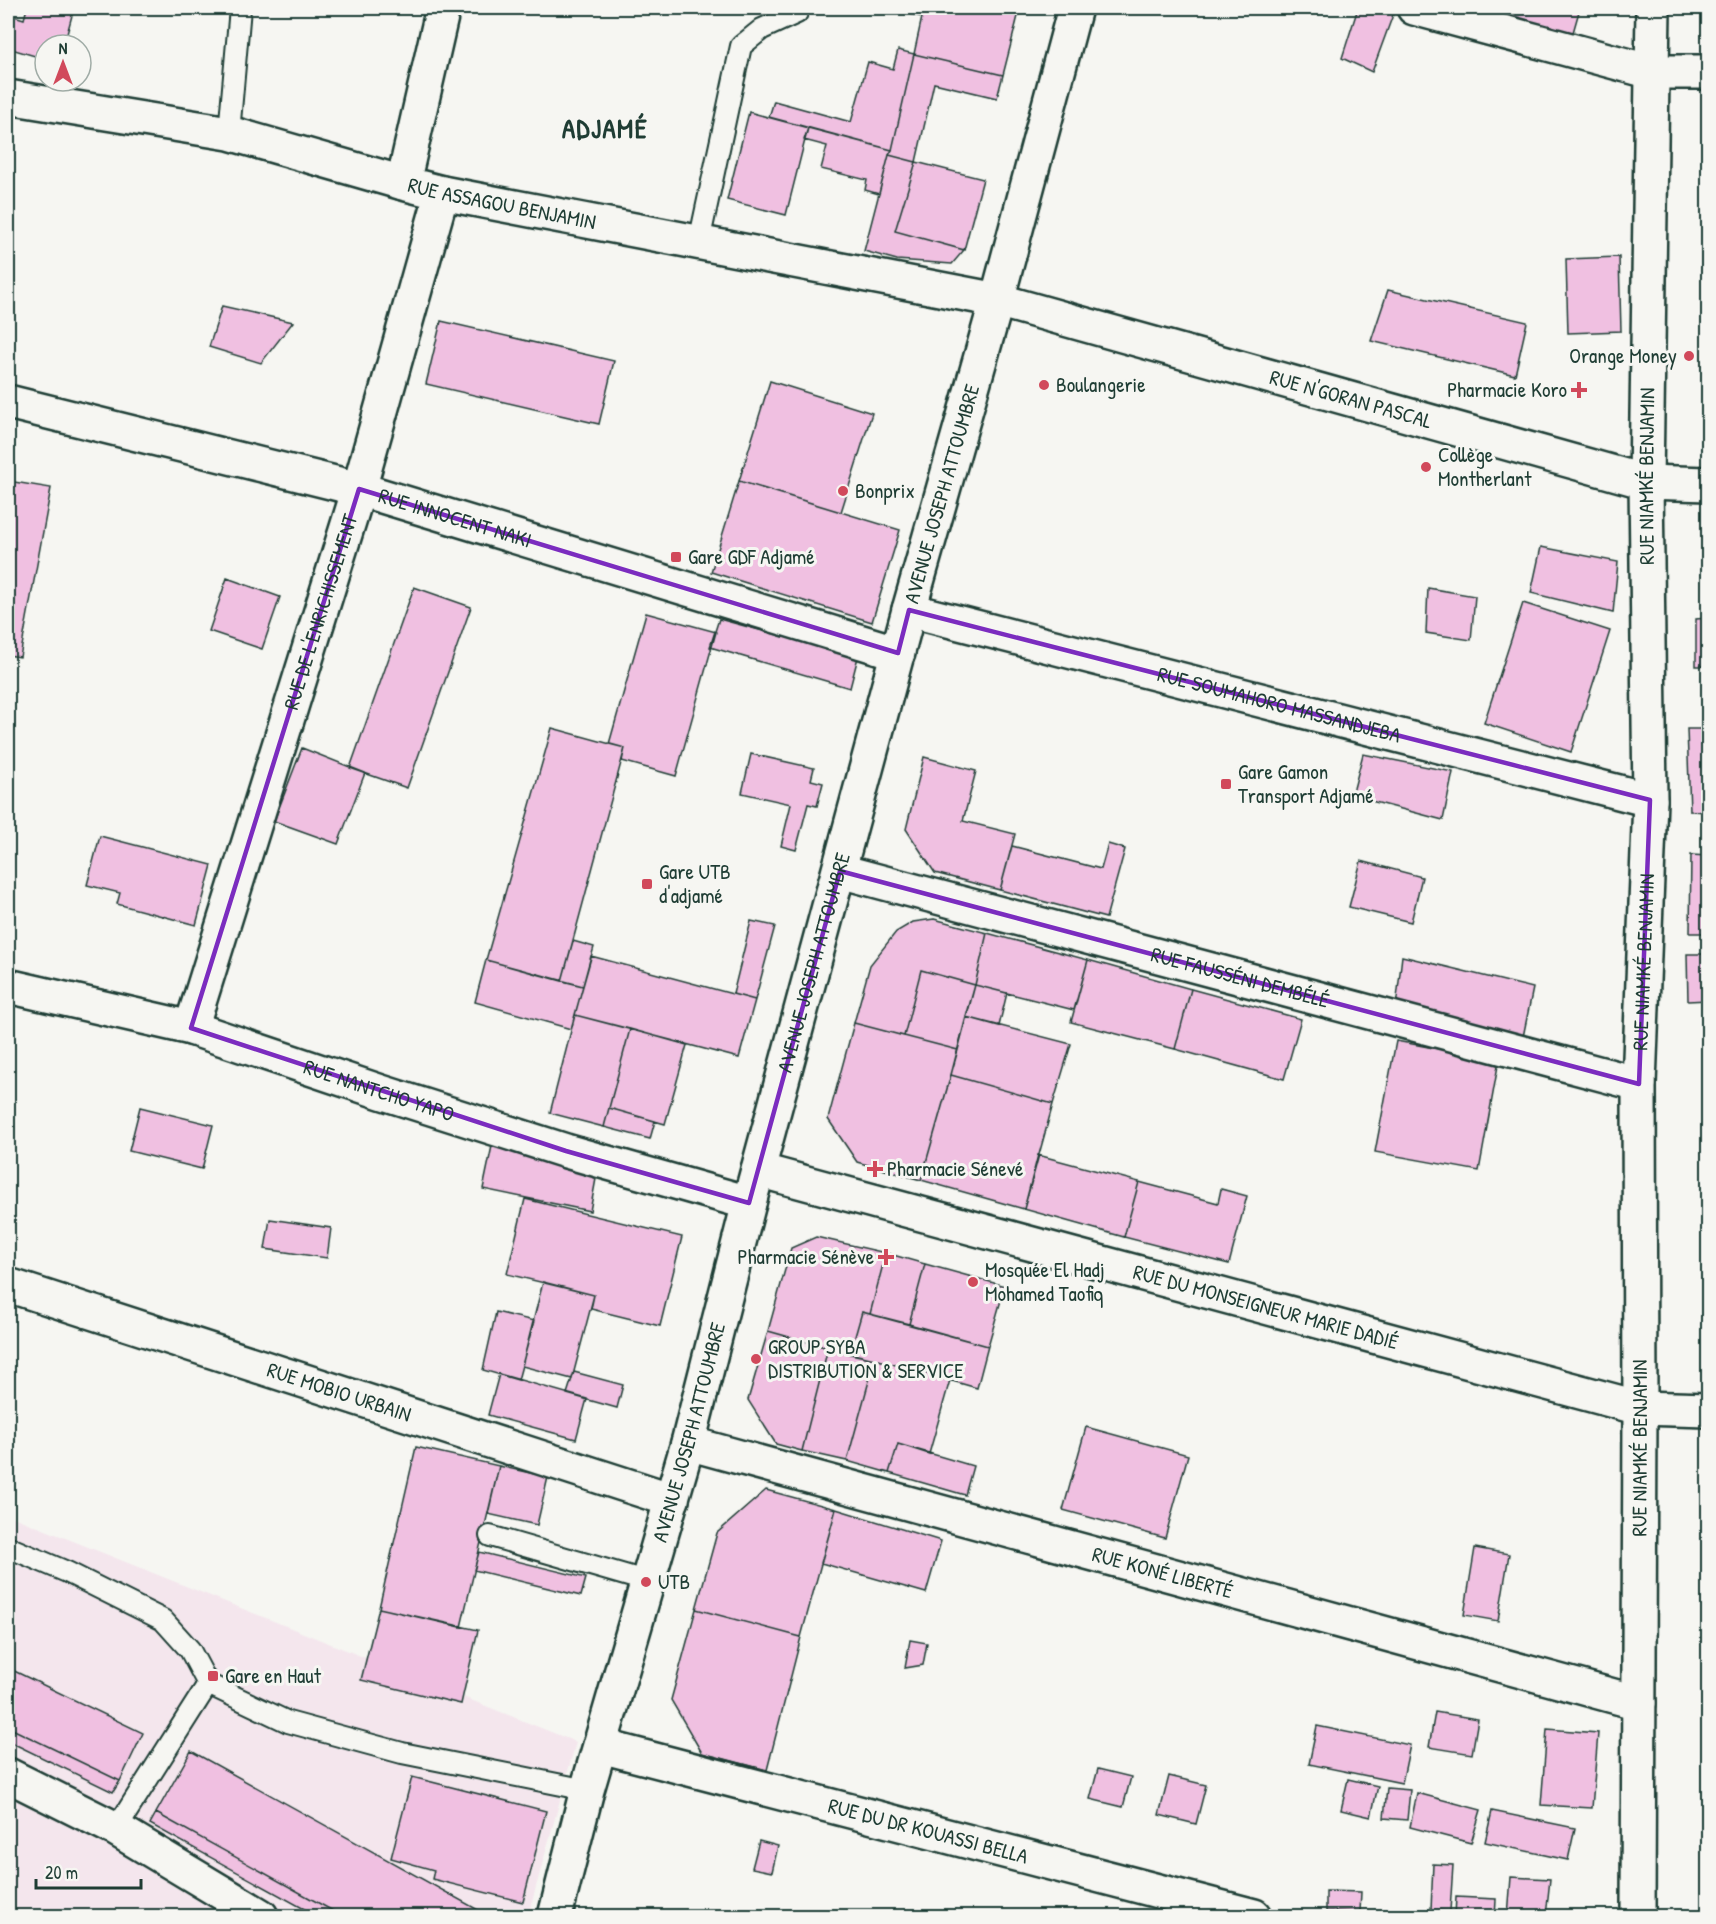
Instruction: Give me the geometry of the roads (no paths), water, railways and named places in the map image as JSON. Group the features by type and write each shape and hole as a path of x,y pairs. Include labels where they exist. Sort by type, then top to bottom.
{"street":[{"path":"403,183 443,8"},
{"name":"AVENUE JOSEPH ATTOUMBRE","path":"555,1917 587,1790 688,1443 749,1203 1075,8"},
{"path":"1414,8 1652,72 1708,72"},
{"name":"RUE NIAMKÉ BENJAMIN","path":"1638,1917 1641,1408 1639,1084 1650,800 1646,482 1653,8"},
{"name":"RUE ASSAGOU BENJAMIN","path":"8,97 229,133 442,193 997,300"},
{"name":"RUE DE L'ENRICHISSEMENT","path":"191,1028 359,489 442,193"},
{"name":"RUE N'GORAN PASCAL","path":"997,300 1646,482 1708,484"},
{"name":"RUE INNOCENT NAKI","path":"8,402 359,489 898,653"},
{"name":"RUE SOUMAHORO MASSANDJEBA","path":"909,610 1650,800"},
{"name":"RUE FAUSSÉNI DEMBÉLÉ","path":"840,871 1639,1084"},
{"name":"RUE NANTCHO YAPO","path":"8,986 191,1028 566,1151 749,1203"},
{"name":"RUE DU MONSEIGNEUR MARIE DADIÉ","path":"758,1170 1641,1408 1708,1410"},
{"name":"RUE MOBIO URBAIN","path":"8,1286 672,1500"},
{"name":"RUE KONÉ LIBERTÉ","path":"688,1443 1639,1703"},
{"name":"RUE DU DR KOUASSI BELLA","path":"601,1746 1254,1917"},
{"path":"8,1775 116,1829 261,1917"}],"lane":[{"path":"229,133 240,8"},
{"path":"699,242 741,46 762,29 797,13"},
{"path":"490,1536 649,1582"},
{"path":"8,1547 67,1572 163,1620 190,1650 208,1684 288,1722 402,1753 587,1790"},
{"path":"116,1829 208,1684"}],"place":[{"name":"Orange Money","path":"1689,356"},
{"name":"Boulangerie","path":"1044,385"},
{"name":"Pharmacie Koro","path":"1579,390"},
{"name":"Collège Montherlant","path":"1426,467"},
{"name":"Bonprix","path":"843,491"},
{"name":"Gare GDF Adjamé","path":"676,557"},
{"name":"Gare Gamon Transport Adjamé","path":"1226,784"},
{"name":"Gare UTB d'adjamé","path":"647,884"},
{"name":"Pharmacie Sénevé","path":"875,1169"},
{"name":"Pharmacie Sénève","path":"886,1257"},
{"name":"Mosquée El Hadj Mohamed Taofiq","path":"973,1282"},
{"name":"GROUP SYBA DISTRIBUTION & SERVICE","path":"756,1359"},
{"name":"UTB","path":"646,1582"},
{"name":"Gare en Haut","path":"213,1676"}],"district":[{"name":"ADJAMÉ","path":"605,129"}]}
